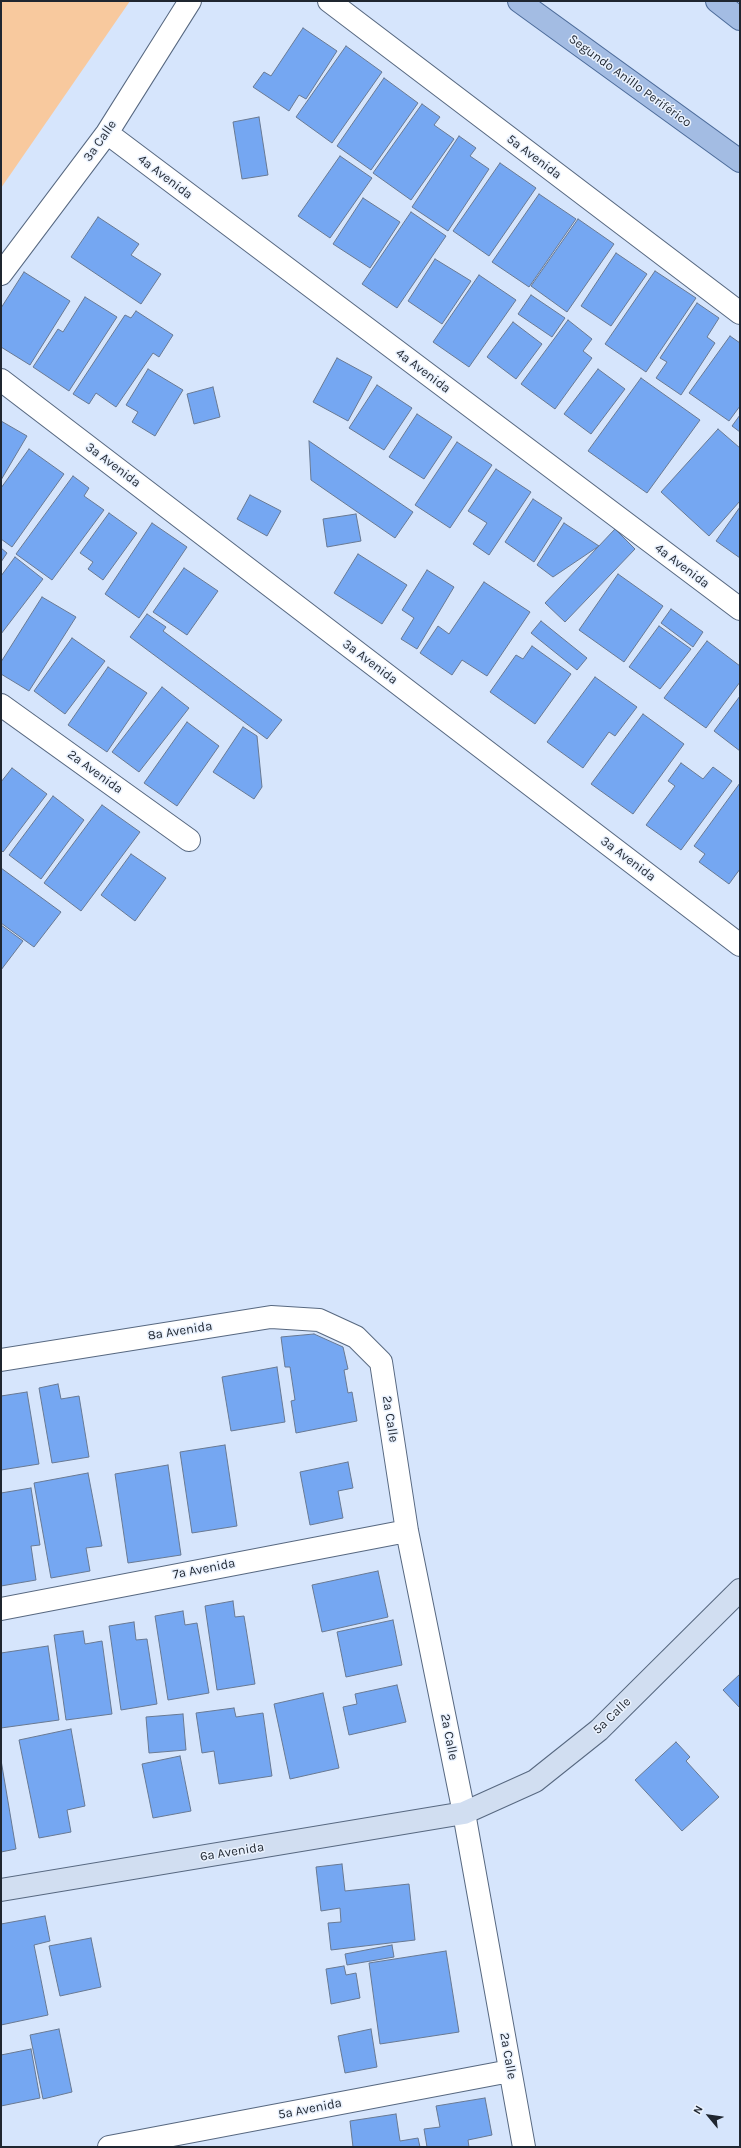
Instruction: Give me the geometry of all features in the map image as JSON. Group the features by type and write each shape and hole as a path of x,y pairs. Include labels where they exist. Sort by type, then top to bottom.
{"main road":[{"name":"Segundo Anillo Periférico","path":"519,1 740,161"},
{"path":"717,1 740,19"}],"street":[{"name":"3a Calle","path":"1,274 107,133 190,1"},
{"name":"5a Avenida","path":"329,1 740,314"},
{"name":"4a Avenida","path":"107,133 740,610"},
{"name":"3a Avenida","path":"1,380 740,945"},
{"name":"2a Avenida","path":"4,712 189,840"},
{"name":"8a Avenida","path":"1,1360 270,1317 319,1320 356,1337"},
{"name":"2a Calle","path":"356,1337 381,1362 407,1531 464,1813 524,2147"},
{"name":"7a Avenida","path":"1,1608 407,1531"},
{"name":"5a Calle","path":"464,1813 535,1781 599,1730 740,1590"},
{"name":"6a Avenida","path":"1,1890 464,1813"},
{"name":"5a Avenida","path":"109,2147 510,2071"}],"shaded area":[{"path":"1,1 130,1 1,188"}],"building":[{"path":"303,28 337,51 306,99 299,95 289,111 253,87 264,72 271,76"},
{"path":"346,46 382,72 332,143 296,117"},
{"path":"384,78 418,103 371,170 337,146"},
{"path":"422,104 440,117 434,125 454,139 411,200 373,173"},
{"path":"259,117 268,175 242,179 233,122"},
{"path":"459,136 476,148 470,156 489,169 448,231 412,207"},
{"path":"340,156 372,178 330,238 298,216"},
{"path":"500,163 536,188 489,256 453,231"},
{"path":"539,194 576,219 529,287 492,262"},
{"path":"363,198 400,222 370,268 333,244"},
{"path":"411,212 446,236 397,308 362,284"},
{"path":"98,217 139,244 131,255 161,274 141,304 71,257"},
{"path":"578,219 614,244 567,312 531,286"},
{"path":"616,253 647,274 611,326 581,306"},
{"path":"435,259 471,281 442,324 408,301"},
{"path":"655,271 696,298 646,372 605,344"},
{"path":"24,272 70,301 30,365 1,347 1,308"},
{"path":"479,275 516,300 469,367 433,342"},
{"path":"531,295 565,318 552,337 518,314"},
{"path":"85,297 117,317 69,391 33,367 58,329 63,332"},
{"path":"697,303 719,318 707,337 715,343 681,395 656,378 667,362 660,358"},
{"path":"136,311 173,335 159,357 153,353 116,407 96,393 89,404 73,394 125,315 131,318"},
{"path":"568,320 592,339 583,351 592,358 555,409 521,384"},
{"path":"513,322 542,344 516,379 487,357"},
{"path":"730,336 740,343 740,406 729,421 689,393"},
{"path":"337,358 372,377 348,421 313,402"},
{"path":"148,369 183,390 155,436 132,422 138,412 126,405"},
{"path":"598,369 625,389 591,434 564,414"},
{"path":"641,378 700,420 647,493 588,451"},
{"path":"377,385 412,408 384,450 349,428"},
{"path":"213,387 220,417 194,424 187,394"},
{"path":"417,414 452,437 424,479 389,457"},
{"path":"740,415 740,432 732,426"},
{"path":"1,421 27,436 1,480"},
{"path":"718,429 740,448 740,501 709,536 661,492"},
{"path":"309,441 413,512 395,538 311,480"},
{"path":"457,442 492,465 450,528 415,505"},
{"path":"29,449 64,474 12,547 1,539 1,488"},
{"path":"496,469 531,492 489,555 473,544 487,523 468,511"},
{"path":"73,476 89,488 84,496 104,510 52,580 16,554"},
{"path":"250,495 281,511 267,536 237,519"},
{"path":"533,499 562,518 534,562 505,542"},
{"path":"740,507 740,558 716,541"},
{"path":"109,513 137,533 103,580 88,569 93,562 80,553"},
{"path":"356,514 361,541 327,547 323,519"},
{"path":"152,523 187,547 139,618 105,594"},
{"path":"564,523 599,546 553,577 537,565"},
{"path":"615,529 635,549 565,622 545,603"},
{"path":"1,548 7,553 1,562"},
{"path":"358,554 407,585 382,624 334,593"},
{"path":"15,557 43,579 1,634 1,576"},
{"path":"184,568 218,591 187,635 153,612"},
{"path":"427,570 454,587 417,649 401,639 414,618 402,610"},
{"path":"618,574 663,606 624,662 579,630"},
{"path":"484,582 530,612 487,676 462,660 452,675 420,653 438,626 449,634"},
{"path":"42,597 76,617 29,691 1,674 1,662"},
{"path":"671,609 703,632 693,647 661,623"},
{"path":"147,614 166,627 163,631 282,720 267,739 130,637"},
{"path":"541,621 587,658 577,670 531,633"},
{"path":"659,626 691,649 660,689 629,667"},
{"path":"72,638 105,661 65,714 34,691"},
{"path":"707,641 740,666 740,682 706,728 664,698"},
{"path":"532,646 571,674 535,724 490,692 516,655 523,659"},
{"path":"108,667 147,693 107,752 68,725"},
{"path":"595,677 637,707 615,736 609,732 583,768 547,742"},
{"path":"162,687 189,708 139,772 112,752"},
{"path":"740,696 740,751 714,731"},
{"path":"643,714 684,744 633,814 591,784"},
{"path":"187,722 219,746 177,806 144,783"},
{"path":"243,727 257,736 262,787 254,799 213,772"},
{"path":"681,763 703,779 713,767 732,781 681,850 646,825 675,786 668,781"},
{"path":"12,768 47,794 3,852 1,850 1,782"},
{"path":"740,783 740,869 729,884 699,862 705,854 694,846"},
{"path":"53,796 84,820 41,879 9,855"},
{"path":"102,805 140,832 81,911 44,883"},
{"path":"131,854 166,878 135,921 101,895"},
{"path":"1,868 61,912 34,947 1,923"},
{"path":"1,925 23,941 1,970"},
{"path":"314,1334 343,1347 348,1369 344,1370 348,1393 352,1392 357,1421 296,1433 291,1401 295,1400 290,1367 285,1367 281,1337"},
{"path":"277,1367 285,1422 231,1431 222,1377"},
{"path":"58,1384 61,1399 79,1396 89,1457 52,1463 39,1388"},
{"path":"27,1392 39,1464 1,1470 1,1396"},
{"path":"225,1445 237,1526 192,1533 180,1452"},
{"path":"348,1462 353,1488 338,1491 343,1518 310,1525 300,1472"},
{"path":"168,1465 181,1555 128,1563 115,1474"},
{"path":"88,1473 102,1546 86,1548 90,1571 51,1578 34,1483"},
{"path":"31,1488 40,1545 31,1546 36,1580 1,1586 1,1493"},
{"path":"378,1571 388,1617 322,1632 312,1585"},
{"path":"233,1601 235,1617 244,1616 255,1684 217,1690 205,1606"},
{"path":"183,1611 185,1625 197,1623 209,1693 168,1700 155,1616"},
{"path":"393,1620 402,1665 346,1677 337,1632"},
{"path":"134,1622 136,1640 147,1639 157,1704 121,1710 109,1626"},
{"path":"83,1631 85,1644 102,1641 112,1714 66,1720 54,1635"},
{"path":"48,1646 59,1720 1,1728 1,1653"},
{"path":"740,1674 740,1708 723,1690"},
{"path":"397,1685 406,1722 349,1735 343,1707 357,1704 355,1694"},
{"path":"323,1693 339,1768 290,1779 274,1704"},
{"path":"234,1708 236,1717 263,1713 272,1776 219,1784 214,1751 202,1753 196,1713"},
{"path":"183,1714 186,1750 149,1753 146,1717"},
{"path":"71,1729 85,1806 67,1810 71,1832 39,1838 19,1740"},
{"path":"676,1742 690,1757 686,1761 719,1797 682,1831 635,1780"},
{"path":"180,1756 191,1811 153,1818 142,1764"},
{"path":"1,1760 16,1849 1,1852"},
{"path":"342,1864 345,1891 409,1884 415,1940 331,1950 328,1923 341,1922 340,1908 321,1911 316,1867"},
{"path":"45,1916 50,1941 34,1945 48,2015 1,2025 1,1924"},
{"path":"91,1938 101,1987 60,1996 49,1946"},
{"path":"392,1945 394,1957 347,1965 345,1954"},
{"path":"446,1951 459,2032 380,2044 369,1963"},
{"path":"344,1966 346,1975 356,1973 360,1998 331,2004 326,1969"},
{"path":"59,2029 72,2092 43,2099 30,2035"},
{"path":"371,2029 377,2067 345,2073 338,2036"},
{"path":"31,2049 40,2098 1,2106 1,2055"},
{"path":"485,2098 492,2135 468,2140 469,2147 427,2147 424,2129 440,2127 436,2106"},
{"path":"396,2114 400,2141 418,2138 420,2147 353,2147 350,2121"}]}
